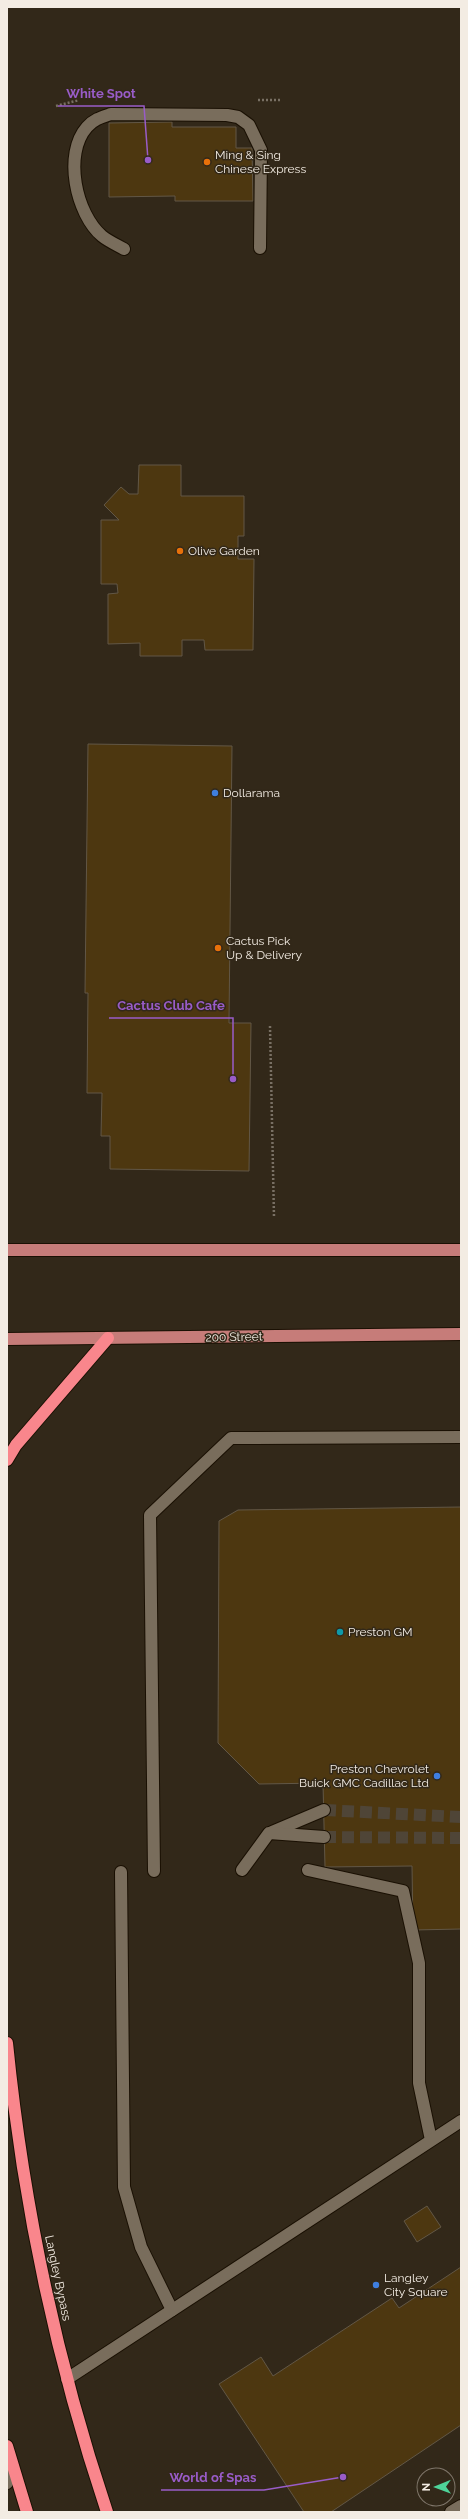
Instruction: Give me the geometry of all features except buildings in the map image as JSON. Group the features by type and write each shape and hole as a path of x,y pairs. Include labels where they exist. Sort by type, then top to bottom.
{"highway":[{"path":"7,1460 16,1445 108,1338"},
{"name":"Langley Bypass","path":"7,2043 15,2123 44,2285 82,2437 107,2512"},
{"path":"7,2446 12,2469 27,2512"}],"main road":[{"path":"7,1250 461,1250"},
{"name":"200 Street","path":"7,1339 461,1334"}],"lane":[{"path":"124,248 102,236 84,213 76,190 76,148 80,137 97,118 111,114 227,115 238,117 249,125 261,150 260,248"},
{"path":"154,1871 150,1515 231,1438 461,1437"},
{"path":"242,1870 269,1833 324,1810"},
{"path":"269,1833 324,1837"},
{"path":"308,1870 403,1892 419,1963 419,2083 431,2140"},
{"path":"121,1872 124,2187 141,2246 172,2310"},
{"path":"67,2379 461,2121"},
{"path":"7,2483 12,2469"}],"path":[{"path":"270,1026 274,1217"}],"tunnel":[{"path":"324,1810 461,1817"},
{"path":"324,1837 461,1838"}],"place":[{"name":"White Spot","path":"148,160"},
{"name":"Ming & Sing Chinese Express","path":"207,162"},
{"name":"Olive Garden","path":"180,551"},
{"name":"Dollarama","path":"215,793"},
{"name":"Cactus Pick Up & Delivery","path":"218,948"},
{"name":"Cactus Club Cafe","path":"233,1079"},
{"name":"Preston GM","path":"340,1632"},
{"name":"Preston Chevrolet Buick GMC Cadillac Ltd","path":"437,1776"},
{"name":"Langley City Square","path":"376,2285"},
{"name":"World of Spas","path":"343,2477"}]}
